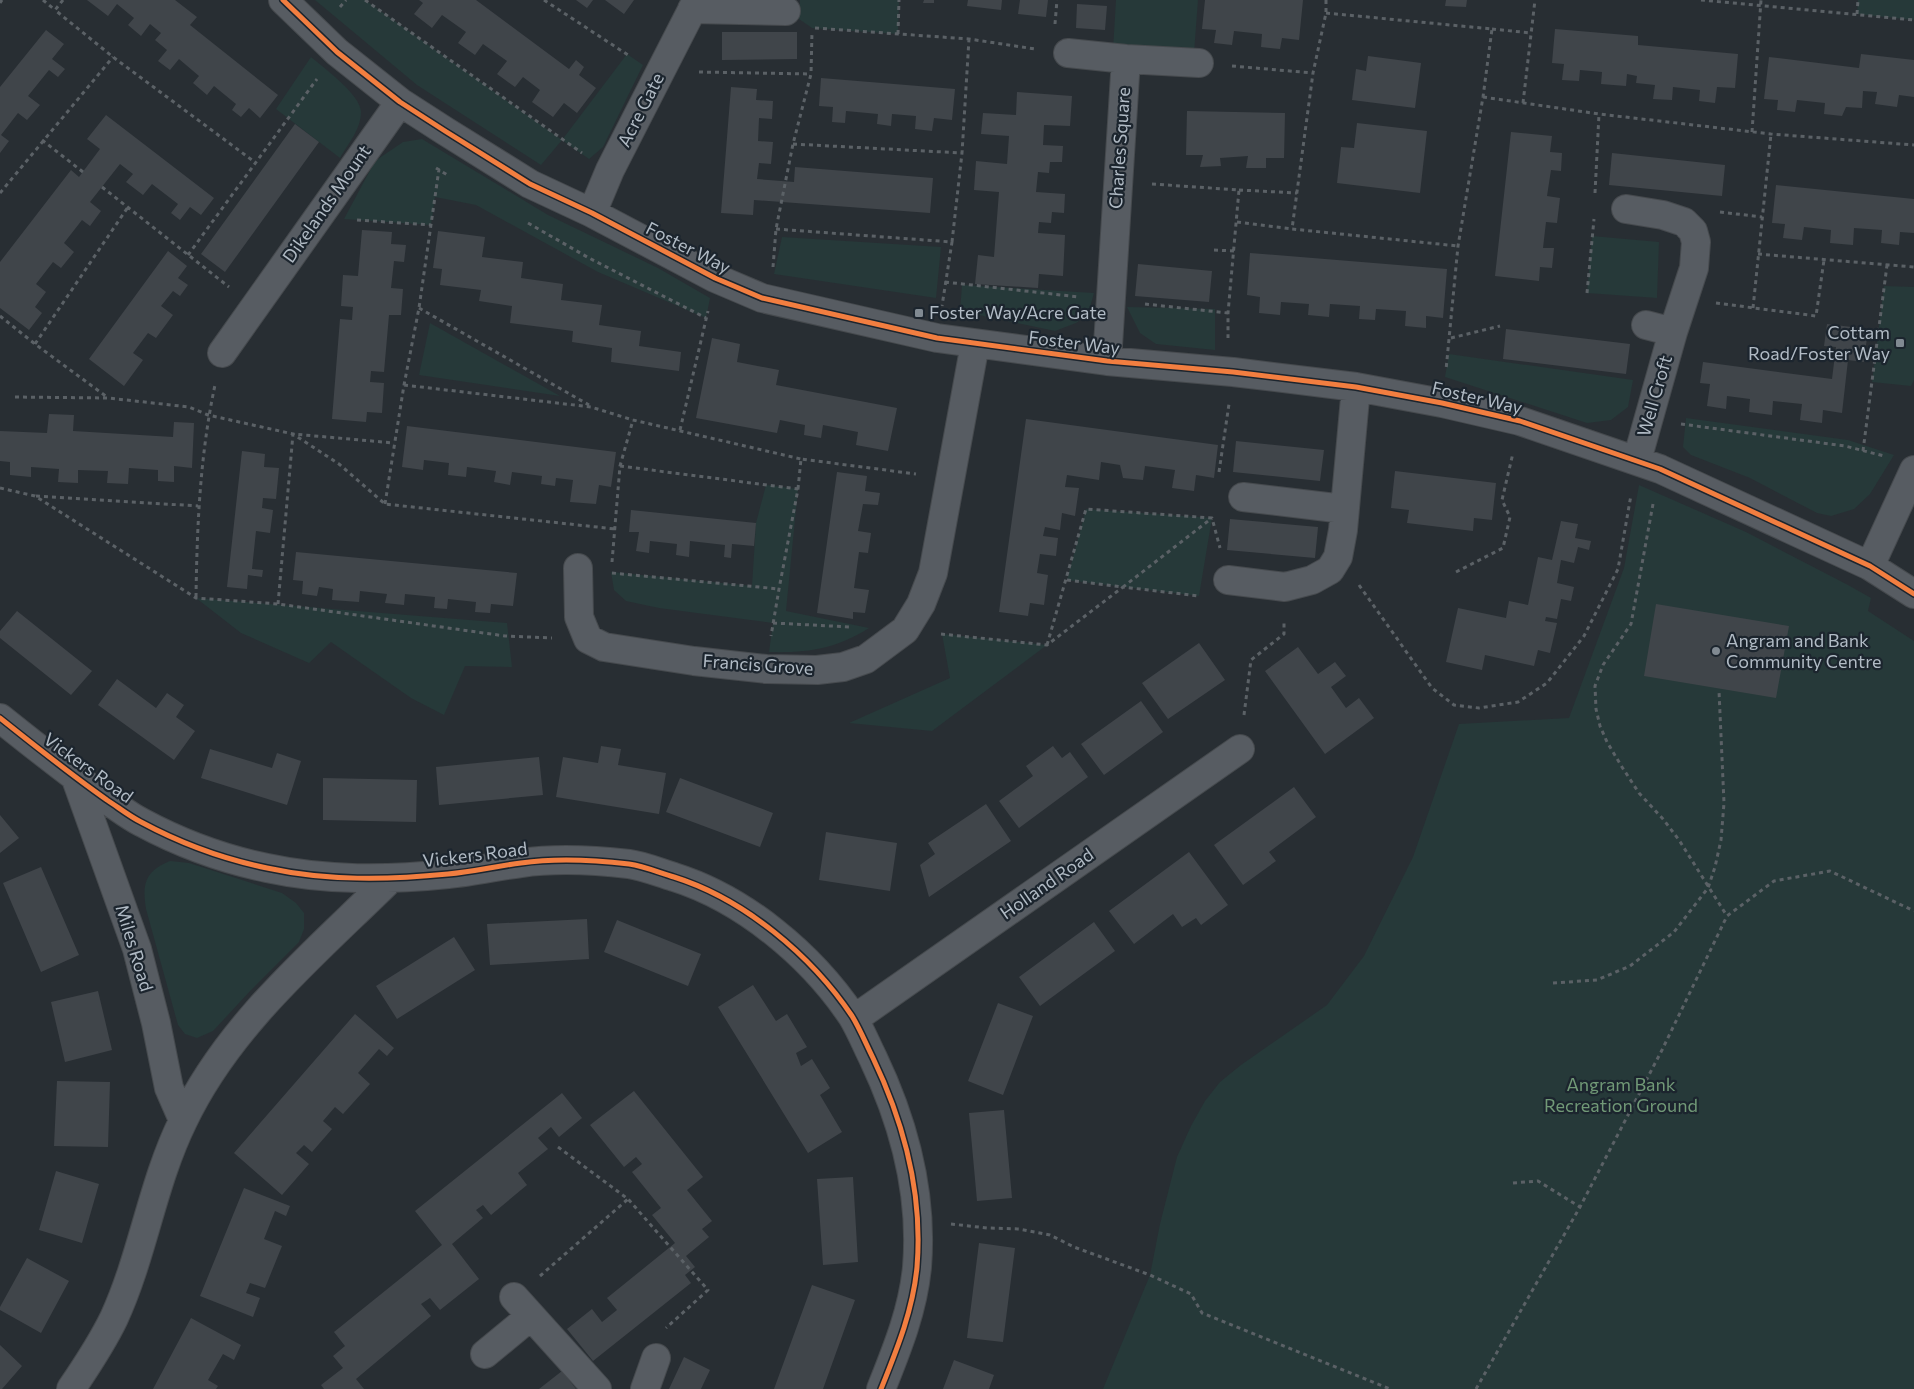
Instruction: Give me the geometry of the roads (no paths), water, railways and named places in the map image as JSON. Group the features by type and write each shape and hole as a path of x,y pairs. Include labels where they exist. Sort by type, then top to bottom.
{"street":[{"name":"Foster Way","path":"283,0 337,52 400,102 530,184 592,213 715,278 762,298 937,338 1107,361 1233,372 1356,388 1442,403 1520,421 1648,464 1870,566 1914,594"},
{"name":"Acre Gate","path":"592,213 610,170 662,71 694,4 786,11"},
{"path":"1068,53 1126,59 1199,63"},
{"name":"Charles Square","path":"1107,361 1123,238 1119,181 1126,59"},
{"name":"Dikelands Mount","path":"222,353 400,102"},
{"name":"Well Croft","path":"1626,209 1663,215 1684,222 1693,231 1696,242 1694,268 1648,419 1648,464"},
{"name":"Well Croft","path":"1646,325 1673,332"},
{"name":"Francis Grove","path":"578,568 579,617 588,639 604,647 694,661 766,669 817,670 843,667 866,658 905,630 921,604 933,573 975,344"},
{"path":"1228,580 1285,587 1312,580 1330,570 1338,557 1356,388"},
{"path":"1870,566 1914,470"},
{"path":"1243,497 1344,509"},
{"name":"Vickers Road","path":"0,718 76,778 138,821 196,848 263,868 307,876 355,879 452,874 525,862 578,861 633,864 688,882 730,900 775,932 832,989 854,1019 883,1080 902,1130 913,1176 918,1221 917,1264 913,1297 902,1336 881,1389"},
{"name":"Holland Road","path":"854,1019 1240,748"},
{"name":"Miles Road","path":"76,778 137,949 156,1023 169,1088 183,1120"},
{"path":"70,1389 83,1371 114,1318 138,1254 167,1156 183,1120 214,1065 256,1012 391,878"},
{"path":"485,1354 523,1307 597,1389"},
{"path":"645,1389 656,1358"}],"place":[{"name":"Foster Way/Acre Gate","path":"919,313"},
{"name":"Cottam Road/Foster Way","path":"1900,343"},
{"name":"Angram and Bank Community Centre","path":"1716,651"}],"park label":[{"name":"Angram Bank Recreation Ground","path":"1621,1095"}]}
